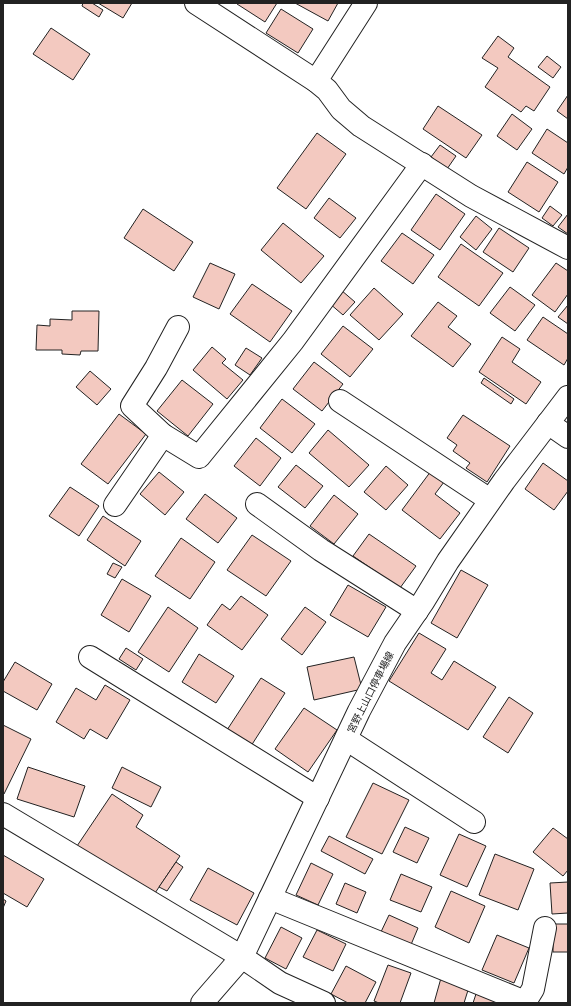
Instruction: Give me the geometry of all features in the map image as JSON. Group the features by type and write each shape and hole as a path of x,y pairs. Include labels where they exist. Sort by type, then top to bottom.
{"street":[{"path":"196,3 316,81 327,90 342,108 361,126 470,196 568,248"},
{"path":"316,81 366,3"},
{"path":"178,327 156,368 132,406 163,435 199,457 293,341 422,164"},
{"name":"宮野上山口停車場線","path":"202,1003 242,957 359,711 395,643 448,561 490,500 568,397"},
{"path":"340,401 490,500"},
{"path":"548,423 568,437"},
{"path":"115,504 163,435"},
{"path":"257,504 321,550 417,611"},
{"path":"90,657 318,798"},
{"path":"346,739 474,822"},
{"path":"3,814 242,957 280,983 324,1003"},
{"path":"270,898 525,1002 533,989 545,928"}],"building":[{"path":"83,3 92,3 103,10 99,17 82,6"},
{"path":"98,3 132,3 123,18"},
{"path":"277,3 265,22 237,4"},
{"path":"295,3 338,3 328,21"},
{"path":"281,9 313,29 298,53 266,33"},
{"path":"51,28 90,54 73,80 33,54"},
{"path":"498,36 514,48 508,57 550,87 534,111 526,106 521,112 485,87 498,68 482,58"},
{"path":"547,56 561,67 553,78 538,67"},
{"path":"568,95 568,119 557,111"},
{"path":"438,106 482,135 466,158 423,129"},
{"path":"512,114 532,129 517,150 497,136"},
{"path":"547,129 568,143 568,167 564,174 532,153"},
{"path":"317,133 346,154 306,209 277,188"},
{"path":"440,145 456,156 447,169 431,157"},
{"path":"527,162 558,182 539,212 508,192"},
{"path":"436,194 465,214 440,250 411,230"},
{"path":"329,198 356,218 340,238 314,218"},
{"path":"550,206 562,215 553,226 542,218"},
{"path":"143,209 193,242 174,271 124,238"},
{"path":"568,214 568,234 558,227"},
{"path":"476,216 492,229 476,250 460,237"},
{"path":"283,223 324,256 301,283 261,250"},
{"path":"499,228 529,248 513,272 483,252"},
{"path":"402,233 434,255 413,284 381,261"},
{"path":"461,244 503,273 479,306 438,277"},
{"path":"210,263 235,274 219,309 193,297"},
{"path":"556,263 568,271 568,294 555,312 532,295"},
{"path":"252,284 292,311 270,342 230,314"},
{"path":"510,287 535,305 515,331 490,313"},
{"path":"374,288 403,314 379,340 350,315"},
{"path":"341,290 355,302 343,315 329,303"},
{"path":"438,302 457,316 448,327 471,344 453,367 411,336"},
{"path":"568,305 568,324 558,317"},
{"path":"72,311 99,311 98,351 81,351 80,355 62,354 62,350 36,350 37,325 50,326 50,319 72,320"},
{"path":"543,317 568,334 568,358 564,365 527,340"},
{"path":"343,326 373,349 350,377 321,354"},
{"path":"502,337 520,349 512,362 541,382 526,404 479,372"},
{"path":"212,347 226,359 222,363 243,380 227,399 193,370"},
{"path":"246,348 262,358 250,375 235,365"},
{"path":"314,362 343,384 322,411 293,389"},
{"path":"90,371 111,389 97,405 76,387"},
{"path":"484,378 514,399 511,404 481,383"},
{"path":"182,380 213,404 188,436 157,411"},
{"path":"282,399 315,424 292,453 260,428"},
{"path":"119,414 146,434 108,484 81,464"},
{"path":"463,415 510,446 487,482 466,468 470,463 453,451 457,445 447,438"},
{"path":"328,430 369,465 349,487 309,453"},
{"path":"256,438 281,458 260,486 234,466"},
{"path":"543,463 568,481 568,491 554,510 525,489"},
{"path":"296,465 323,486 305,508 278,487"},
{"path":"386,466 408,485 386,510 364,492"},
{"path":"431,471 444,482 435,494 460,513 440,539 402,510"},
{"path":"159,472 184,492 165,515 140,494"},
{"path":"70,487 99,506 79,536 49,516"},
{"path":"205,494 237,518 218,543 186,519"},
{"path":"334,495 358,514 334,544 310,526"},
{"path":"103,516 141,541 125,566 87,540"},
{"path":"369,534 416,566 400,588 353,556"},
{"path":"252,535 291,561 266,596 227,570"},
{"path":"181,538 215,562 190,599 155,576"},
{"path":"113,563 122,567 115,578 107,574"},
{"path":"461,570 488,585 457,638 431,623"},
{"path":"122,579 151,596 129,632 101,615"},
{"path":"348,585 386,607 368,637 330,615"},
{"path":"241,596 268,615 242,650 207,625 222,604 230,610"},
{"path":"168,607 198,628 169,672 138,652"},
{"path":"305,607 326,622 302,655 281,639"},
{"path":"419,633 446,649 431,673 442,680 454,661 496,687 468,730 389,681"},
{"path":"126,648 143,659 136,670 119,659"},
{"path":"199,654 234,676 216,703 182,682"},
{"path":"354,657 362,689 314,700 307,667"},
{"path":"15,662 52,684 37,710 3,691 3,682"},
{"path":"261,678 285,693 251,746 227,730"},
{"path":"105,685 130,700 107,739 90,729 84,739 56,722 76,688 96,700"},
{"path":"509,697 533,713 508,753 483,737"},
{"path":"304,708 337,730 308,772 275,749"},
{"path":"3,725 31,739 4,794 3,793"},
{"path":"28,767 85,786 74,817 17,799"},
{"path":"122,767 161,787 151,807 112,788"},
{"path":"373,783 409,800 382,854 346,837"},
{"path":"112,794 143,815 136,827 180,856 153,896 77,846"},
{"path":"405,827 429,838 417,863 393,852"},
{"path":"553,828 568,839 568,870 563,876 533,852"},
{"path":"459,834 486,846 467,887 440,875"},
{"path":"329,836 373,859 365,874 321,851"},
{"path":"495,854 534,869 518,910 479,895"},
{"path":"3,855 44,879 27,907 3,893"},
{"path":"176,862 183,867 167,891 159,887"},
{"path":"311,863 333,874 318,905 296,895"},
{"path":"208,868 254,893 237,925 190,900"},
{"path":"401,874 432,887 421,912 390,900"},
{"path":"568,882 568,913 552,914 550,883"},
{"path":"345,883 366,892 357,913 336,904"},
{"path":"451,891 485,906 469,943 435,927"},
{"path":"3,899 6,901 3,908"},
{"path":"389,915 418,928 410,947 380,934"},
{"path":"553,924 568,924 568,952 553,952"},
{"path":"281,927 302,938 286,969 265,958"},
{"path":"317,930 346,944 333,971 303,957"},
{"path":"497,935 529,948 514,983 482,970"},
{"path":"388,965 411,973 400,1003 379,1003 374,1001"},
{"path":"346,966 376,982 365,1003 348,1003 331,994"},
{"path":"441,978 469,987 464,1003 434,1003"},
{"path":"477,991 502,1003 473,1003"}]}
